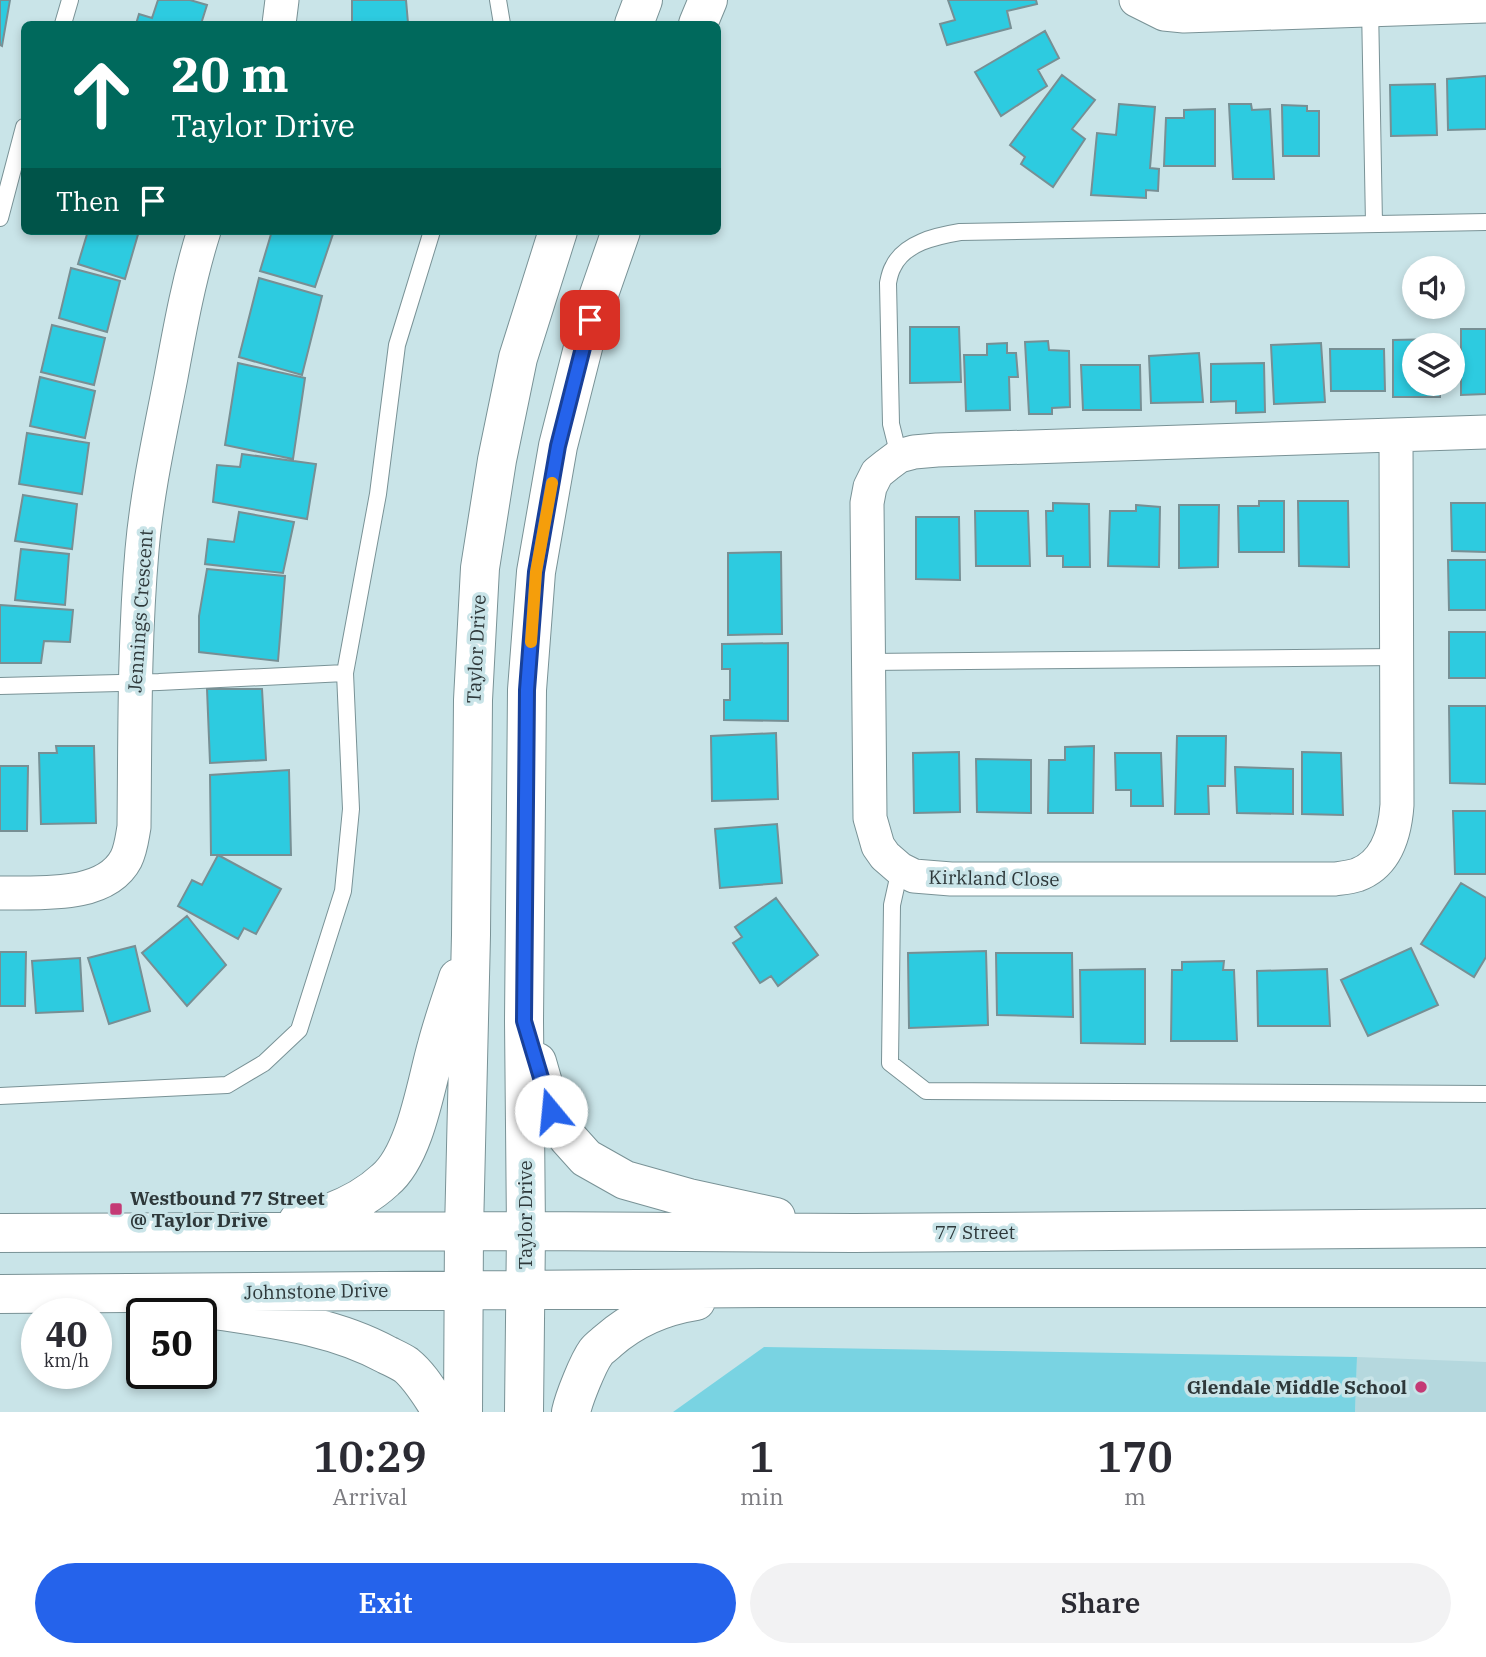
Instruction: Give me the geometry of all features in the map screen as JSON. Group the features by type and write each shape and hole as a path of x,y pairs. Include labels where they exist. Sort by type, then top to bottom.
{"main road":[{"path":"635,21 643,0"},
{"path":"699,21 708,0"},
{"name":"Taylor Drive","path":"463,1412 473,700 480,568 497,460 519,358 557,235"},
{"name":"Taylor Drive","path":"524,1412 527,690 536,572 558,446 590,320 620,235"},
{"path":"255,1231 329,1213 366,1194 387,1179 393,1171 411,1139 471,935"},
{"path":"524,1021 551,1111 568,1138 586,1158 625,1180 689,1198 854,1234"},
{"name":"77 Street","path":"464,1231 854,1234 1486,1228"},
{"path":"0,1233 464,1231"},
{"path":"571,1412 596,1352 617,1333 641,1317 683,1303 777,1287"},
{"path":"464,1289 1486,1288"},
{"name":"Johnstone Drive","path":"0,1294 464,1289"},
{"path":"110,1293 295,1323 341,1334 406,1365 425,1385 442,1412"}],"street":[{"path":"279,21 282,0"},
{"path":"1136,0 1164,14 1184,16 1370,5 1486,6"},
{"name":"Jennings Crescent","path":"0,893 61,891 104,882 117,872 127,858 132,844 134,682 142,548 153,471 187,297 203,235"},
{"path":"900,456 937,450 1486,432"},
{"name":"Kirkland Close","path":"900,456 877,473 870,487 867,503 870,818 878,846 885,856 900,869 914,876 951,879 1335,879 1356,876 1371,868 1382,857 1391,841 1396,823 1396,435"}],"lane":[{"path":"64,21 70,0"},
{"path":"498,0 502,21"},
{"path":"1370,5 1374,224"},
{"path":"0,218 21,138"},
{"path":"900,456 891,424 888,283 892,267 903,253 940,235 960,232 1486,222"},
{"path":"0,1096 227,1085 264,1063 299,1030 342,891 351,809 345,673 377,494 397,345 431,235"},
{"path":"869,662 1396,657"},
{"path":"0,686 345,673"},
{"path":"900,869 892,905 890,1063 926,1091 1486,1094"}],"shaded area":[{"path":"764,1347 1357,1357 1355,1412 673,1412"},
{"name":"Glendale Middle School","path":"1357,1357 1486,1362 1486,1412 1355,1412"}],"building":[{"path":"0,0 10,0 2,46 0,45"},
{"path":"158,0 190,0 207,5 202,21 137,21 139,14 152,18"},
{"path":"352,0 406,0 408,21 352,21"},
{"path":"948,0 1036,0 1037,4 1007,11 1011,28 947,45 940,24 955,20"},
{"path":"1045,31 1059,58 1038,70 1047,86 1001,116 975,72"},
{"path":"1062,75 1095,100 1072,129 1085,139 1053,187 1021,164 1025,157 1010,145"},
{"path":"1486,76 1486,129 1448,130 1447,79"},
{"path":"1435,84 1437,135 1391,136 1390,85"},
{"path":"1119,104 1155,107 1150,168 1159,169 1158,191 1146,190 1146,198 1091,195 1097,133 1116,135"},
{"path":"1229,104 1251,104 1252,110 1270,109 1274,179 1233,179"},
{"path":"1282,105 1307,106 1307,111 1319,111 1319,156 1283,156"},
{"path":"1215,109 1215,166 1164,166 1166,118 1184,118 1184,110"},
{"path":"87,235 138,235 125,279 78,264"},
{"path":"271,235 333,235 315,287 260,271"},
{"path":"71,268 120,281 107,332 59,318"},
{"path":"259,278 322,296 302,375 239,357"},
{"path":"52,325 105,338 94,385 41,372"},
{"path":"910,327 959,327 961,382 910,383"},
{"path":"1461,329 1486,329 1486,394 1465,395 1465,333 1461,333"},
{"path":"1393,340 1402,340 1402,396 1440,397 1393,397"},
{"path":"1048,341 1049,350 1069,351 1070,407 1052,408 1052,414 1029,414 1025,342"},
{"path":"1007,343 1007,353 1016,353 1018,377 1009,377 1010,410 966,411 964,355 987,355 987,344"},
{"path":"1321,343 1325,402 1274,404 1271,345"},
{"path":"1330,349 1384,349 1385,391 1331,391"},
{"path":"1199,353 1203,402 1151,403 1149,356"},
{"path":"238,363 305,378 293,459 225,445"},
{"path":"1264,363 1265,412 1236,413 1236,401 1211,402 1211,364"},
{"path":"1081,365 1140,365 1141,410 1083,410"},
{"path":"40,377 95,391 85,438 30,426"},
{"path":"27,433 89,443 82,494 19,484"},
{"path":"242,454 316,464 307,519 213,502 217,465 240,467"},
{"path":"23,495 77,504 72,549 15,541"},
{"path":"1259,501 1284,501 1284,552 1239,552 1238,506 1259,506"},
{"path":"1298,501 1348,501 1349,567 1299,566"},
{"path":"1053,503 1089,504 1090,567 1063,567 1063,556 1047,556 1046,511 1053,511"},
{"path":"1451,503 1486,503 1486,552 1452,551"},
{"path":"1136,505 1160,507 1159,567 1108,566 1110,511 1136,511"},
{"path":"1179,505 1219,505 1218,567 1179,568"},
{"path":"975,511 1028,511 1030,566 976,566"},
{"path":"239,512 294,522 283,573 205,564 208,539 234,542"},
{"path":"916,517 959,517 960,580 916,579"},
{"path":"21,549 69,554 65,605 15,600"},
{"path":"781,552 782,634 728,635 728,553"},
{"path":"1448,560 1486,560 1486,610 1449,610"},
{"path":"207,569 285,576 278,661 199,652 199,616"},
{"path":"0,605 73,610 70,642 44,641 41,663 0,663"},
{"path":"1449,632 1486,632 1486,678 1449,678"},
{"path":"788,643 788,721 724,720 724,700 730,700 730,669 722,669 722,644"},
{"path":"207,689 262,689 266,760 210,763"},
{"path":"1449,706 1486,706 1486,784 1450,783"},
{"path":"776,733 778,799 712,801 711,736"},
{"path":"1177,736 1226,736 1225,786 1208,786 1209,814 1175,814"},
{"path":"56,746 94,746 96,823 41,824 39,753 57,753"},
{"path":"1094,746 1093,813 1048,813 1049,760 1065,760 1065,747"},
{"path":"959,752 960,812 914,813 913,753"},
{"path":"1302,752 1341,753 1343,815 1302,814"},
{"path":"1115,753 1161,753 1163,806 1131,806 1131,790 1116,790"},
{"path":"976,759 1031,760 1031,813 977,812"},
{"path":"0,766 28,766 27,831 0,831"},
{"path":"1235,767 1293,769 1293,814 1237,813"},
{"path":"289,770 291,855 211,855 210,775"},
{"path":"1453,811 1486,811 1486,874 1455,874"},
{"path":"777,824 782,883 720,888 715,829"},
{"path":"218,855 281,889 256,934 244,928 238,939 178,906 192,880 202,885"},
{"path":"1461,883 1486,898 1486,957 1474,977 1421,944"},
{"path":"776,898 818,955 778,986 771,976 760,983 733,943 742,937 735,927"},
{"path":"187,916 226,965 187,1006 142,953"},
{"path":"135,946 150,1011 109,1024 88,958"},
{"path":"1411,948 1438,1005 1368,1036 1341,980"},
{"path":"986,951 988,1025 909,1028 908,953"},
{"path":"0,952 26,952 25,1006 0,1006"},
{"path":"996,953 1072,953 1073,1017 997,1015"},
{"path":"80,958 83,1011 36,1013 32,961"},
{"path":"1224,961 1223,970 1234,970 1237,1041 1171,1041 1172,970 1182,970 1182,962"},
{"path":"1145,969 1145,1044 1081,1043 1080,970"},
{"path":"1327,969 1330,1026 1258,1026 1257,971"}],"slow traffic":[{"path":"531,642 536,572 552,483"}],"place":[{"name":"Westbound 77 Street @ Taylor Drive","path":"116,1209"},
{"name":"Glendale Middle School","path":"1421,1387"}],"route":[{"path":"551,1111 524,1021 527,690 536,572 558,446 590,320"}]}
